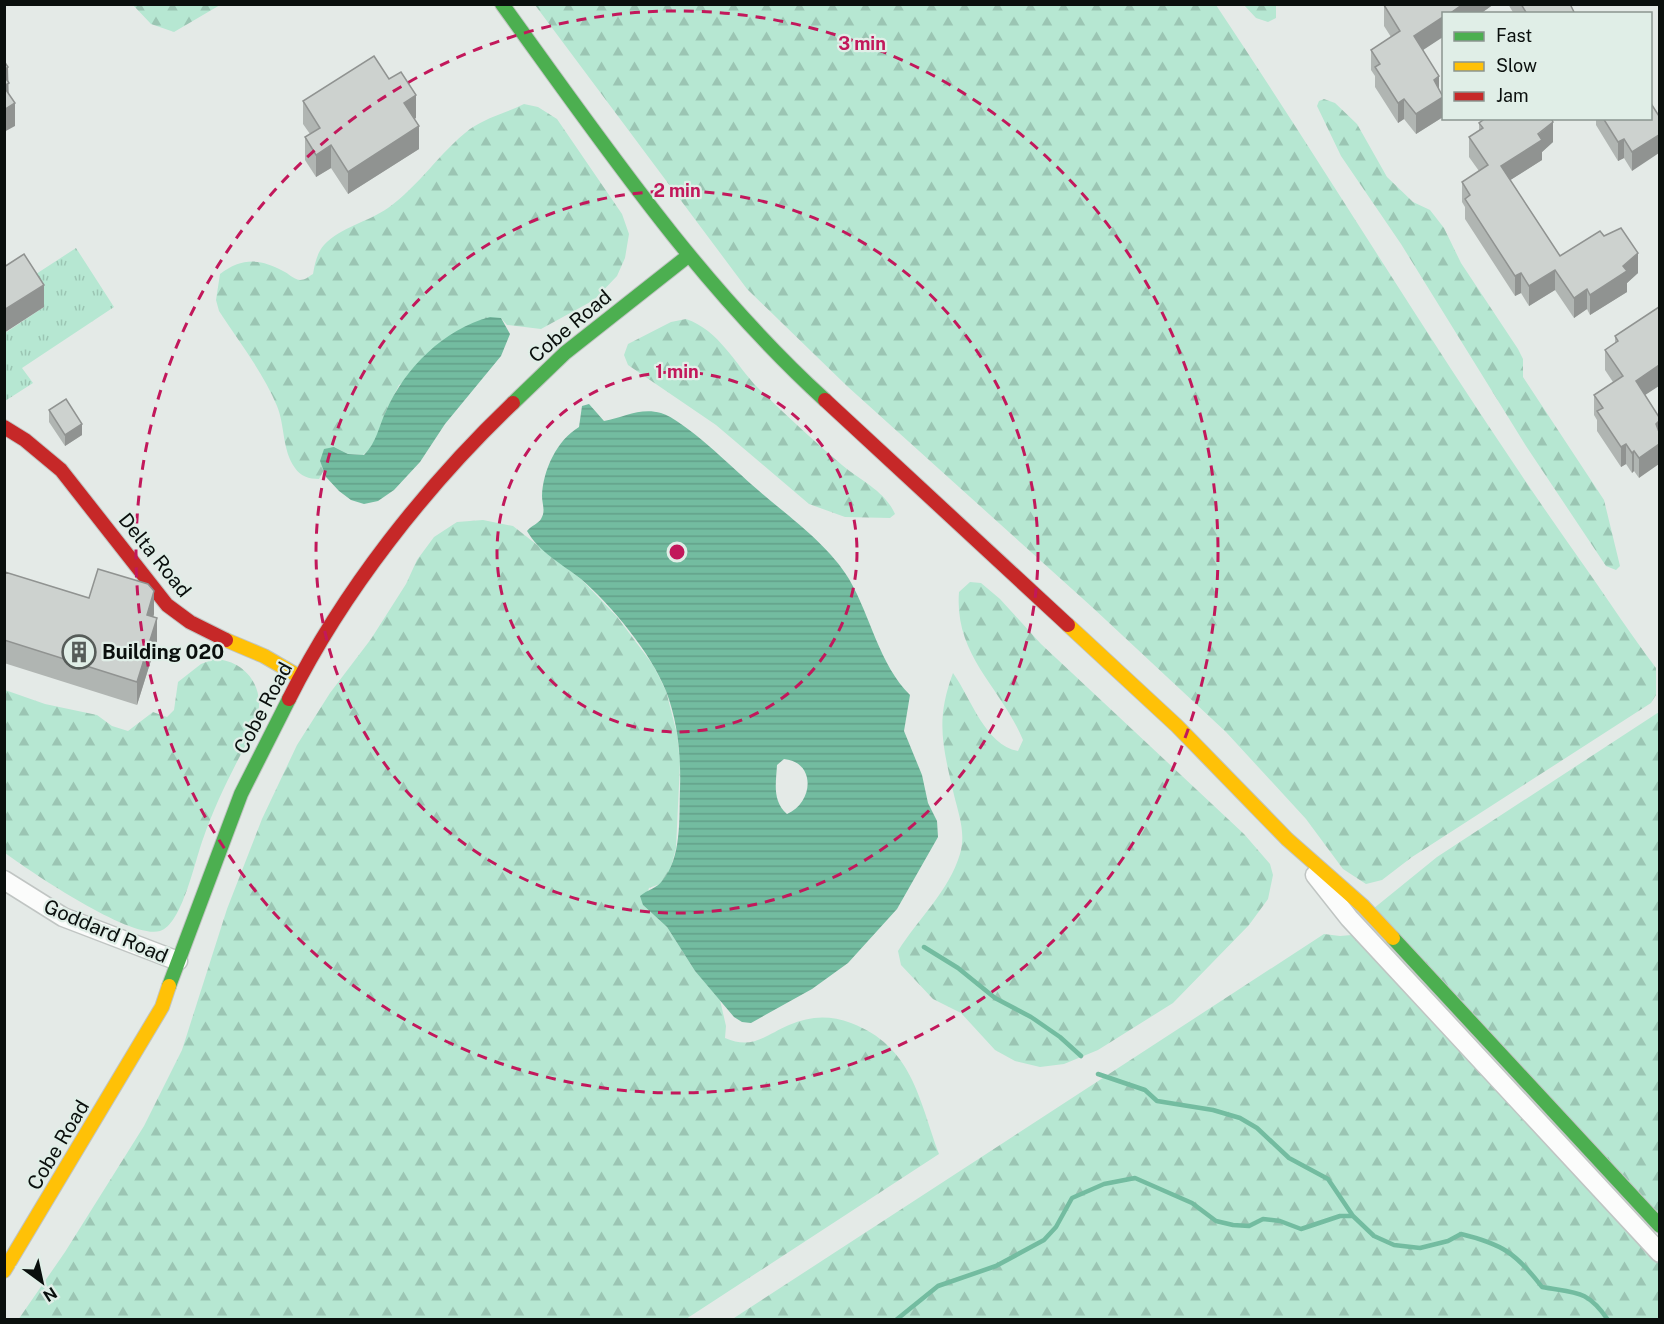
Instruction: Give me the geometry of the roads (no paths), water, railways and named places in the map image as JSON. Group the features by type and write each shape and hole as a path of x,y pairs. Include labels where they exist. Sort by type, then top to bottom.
{"street":[{"path":"502,4 688,256 752,328 820,397 1177,726 1287,839 1363,906 1659,1226"},
{"name":"Cobe Road","path":"4,1271 145,1039 162,1007 177,961 241,794 300,677 340,611 414,510 466,450 565,353 688,256"},
{"name":"Delta Road","path":"4,428 26,439 60,467 143,577 180,616 212,636 263,656 300,677"},
{"path":"1287,839 1349,918 1659,1253"},
{"name":"Goddard Road","path":"4,880 63,917 177,961"}],"waterway":[{"path":"924,947 958,968 995,998 1031,1017 1060,1037 1081,1056"},
{"path":"1098,1074 1145,1090 1157,1101 1213,1110 1240,1118 1257,1128 1289,1158 1328,1179 1353,1216 1374,1236 1394,1245 1420,1248 1448,1241 1461,1234 1487,1242 1498,1246 1516,1258 1542,1287 1580,1294 1593,1303 1608,1320"},
{"path":"896,1320 938,1286 996,1266 1044,1240 1056,1227 1072,1198 1104,1184 1135,1178 1192,1203 1216,1221 1233,1225 1249,1226 1263,1219 1280,1221 1301,1229 1340,1216 1353,1216"}],"place":[{"name":"Building 020","path":"79,652"}]}
